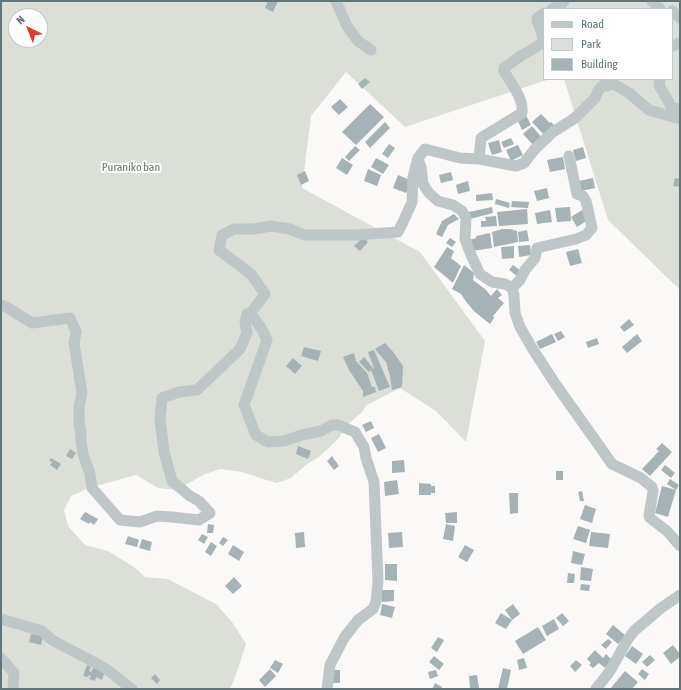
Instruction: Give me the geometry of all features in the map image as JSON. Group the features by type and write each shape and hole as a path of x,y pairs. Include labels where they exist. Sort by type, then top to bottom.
{"street":[{"path":"336,1 347,26 358,41 370,50"},
{"path":"554,8 562,4 564,1"},
{"path":"479,159 481,138 522,113 523,107 504,71 504,68 542,43 542,31 536,21 537,18 543,14"},
{"path":"660,80 659,85 672,108 680,109"},
{"path":"1,305 32,323 70,318 76,332 74,343 82,393 79,407 79,422 83,454 90,474 92,488 120,520 140,522 157,516 199,520 210,513 199,501 190,496 172,481 164,452 160,419 162,398 179,392 197,390 240,349 247,333 245,322 247,314 250,314 265,294 251,274 219,250 222,236 234,229 254,229 271,226 290,229 304,235 398,232 412,202 413,177 418,158 425,149 460,158 479,159 516,166 524,163 535,149 553,132 575,118 595,98 598,91 603,86 614,84 629,93 649,110 680,119"},
{"path":"512,288 520,280 525,270 535,258 537,248 576,239 586,235 592,228 586,201 583,196 577,194 569,156"},
{"path":"418,158 421,167 423,184 429,193 438,202 453,205 462,211 466,218 465,239 480,274 492,282 505,284 512,288 515,313 520,328 554,382 612,464 641,478 652,487 653,491 649,516 667,531 680,546"},
{"path":"250,314 263,329 267,340 244,405 256,435 268,442 284,441 320,431 332,425 345,427 355,432 364,447 374,482 378,581 376,602 373,609 358,620 344,638 330,665 327,689"},
{"path":"596,689 610,671 634,630 680,595"},
{"path":"1,619 42,631 52,640 105,668 132,689"},
{"path":"1,658 14,673 13,689"}],"green space":[{"name":"Puraniko ban","path":"1,1 679,1 680,290 608,220 564,80 673,80 673,8 543,8 543,80 547,80 405,127 346,72 311,116 302,188 420,252 485,341 466,442 436,411 400,388 367,405 362,412 345,427 339,438 319,457 307,464 291,478 277,483 242,472 220,469 203,475 177,490 158,488 136,475 89,488 71,496 64,510 68,526 85,545 108,551 134,567 145,577 168,579 216,604 232,622 246,644 230,689 1,689"}],"building":[{"path":"268,1 278,1 273,12 265,8"},
{"path":"365,78 370,82 362,89 358,84"},
{"path":"340,99 348,107 339,115 331,107"},
{"path":"370,104 384,117 356,145 342,132"},
{"path":"541,114 556,127 545,136 532,122"},
{"path":"526,115 531,125 522,130 517,119"},
{"path":"385,122 390,128 370,148 365,142"},
{"path":"532,126 543,139 534,146 523,134"},
{"path":"511,138 514,144 504,148 501,142"},
{"path":"499,140 502,152 492,155 488,143"},
{"path":"389,144 395,148 388,158 382,154"},
{"path":"518,145 523,155 511,161 506,150"},
{"path":"355,146 360,150 349,161 345,157"},
{"path":"583,147 586,158 576,161 573,150"},
{"path":"563,157 565,169 550,172 547,160"},
{"path":"342,158 353,165 347,175 336,168"},
{"path":"376,158 389,165 383,174 371,167"},
{"path":"368,169 381,175 377,186 364,181"},
{"path":"305,171 309,181 301,185 297,175"},
{"path":"451,172 453,180 441,183 439,175"},
{"path":"398,175 412,181 406,193 393,188"},
{"path":"593,178 595,188 581,191 579,181"},
{"path":"675,178 680,179 680,187 673,186"},
{"path":"468,181 470,191 458,194 456,185"},
{"path":"547,188 549,198 537,201 534,191"},
{"path":"492,193 493,200 476,201 476,195"},
{"path":"496,199 510,203 509,208 495,204"},
{"path":"512,201 529,202 528,208 511,207"},
{"path":"492,207 493,213 470,219 469,212"},
{"path":"570,207 571,221 557,222 555,208"},
{"path":"527,209 528,224 499,226 497,212"},
{"path":"550,210 552,222 537,224 535,213"},
{"path":"582,210 588,220 577,227 571,217"},
{"path":"454,214 459,219 448,225 442,237 436,234 442,221"},
{"path":"496,216 497,226 481,227 481,221 486,221 485,217"},
{"path":"502,229 517,231 518,242 494,247 492,232"},
{"path":"527,230 529,241 519,242 518,232"},
{"path":"490,233 492,248 472,251 469,240 476,238 476,236"},
{"path":"363,237 368,242 360,251 354,246"},
{"path":"450,238 456,242 452,247 446,243"},
{"path":"530,245 531,255 519,257 518,246"},
{"path":"514,246 514,258 502,259 501,247"},
{"path":"447,247 454,251 451,258 461,266 453,283 434,267"},
{"path":"578,249 582,263 570,266 566,252"},
{"path":"464,265 474,273 473,280 485,289 491,296 497,289 502,295 498,298 504,303 493,316 494,318 490,324 475,312 461,294 452,289"},
{"path":"513,265 521,271 517,276 509,270"},
{"path":"629,319 634,325 624,332 620,327"},
{"path":"561,331 565,337 558,341 554,334"},
{"path":"552,334 556,342 540,349 536,342"},
{"path":"637,334 642,341 627,353 622,347"},
{"path":"597,338 599,344 588,348 586,342"},
{"path":"385,343 403,366 402,387 392,390 386,362 375,349"},
{"path":"304,347 321,351 318,361 301,356"},
{"path":"374,350 390,387 379,391 371,370 374,368 368,352"},
{"path":"354,353 356,361 367,373 372,387 375,387 376,392 363,397 363,391 349,370 343,357"},
{"path":"364,357 373,368 369,372 359,362"},
{"path":"293,358 302,366 295,374 286,366"},
{"path":"371,421 374,428 366,432 362,425"},
{"path":"379,434 386,448 378,452 371,438"},
{"path":"662,443 672,452 650,476 642,469 659,451 656,449"},
{"path":"298,446 311,451 308,459 296,454"},
{"path":"70,449 76,453 72,459 66,456"},
{"path":"332,456 339,466 334,470 327,461"},
{"path":"51,458 61,464 57,470 50,465 52,462 49,461"},
{"path":"404,460 405,472 392,473 392,461"},
{"path":"665,465 675,473 671,478 661,470"},
{"path":"556,471 563,471 563,480 556,480"},
{"path":"670,479 679,485 676,490 667,484"},
{"path":"397,480 399,494 385,496 384,482"},
{"path":"419,483 431,484 431,486 435,486 435,493 431,493 431,495 419,495"},
{"path":"662,486 676,490 668,517 655,513"},
{"path":"582,491 584,501 580,501 578,492"},
{"path":"509,493 518,493 518,513 510,514"},
{"path":"585,505 596,509 592,523 580,519"},
{"path":"85,512 98,519 94,525 80,519"},
{"path":"457,512 457,523 446,523 445,513"},
{"path":"208,524 214,525 213,533 207,533"},
{"path":"446,524 455,526 453,541 443,539"},
{"path":"578,526 590,530 586,543 573,539"},
{"path":"304,532 305,547 296,548 295,533"},
{"path":"402,532 403,547 389,548 388,533"},
{"path":"591,532 610,534 608,548 589,546"},
{"path":"202,534 208,537 204,544 198,540"},
{"path":"128,536 139,540 137,547 125,544"},
{"path":"223,537 228,540 223,546 219,543"},
{"path":"142,539 152,542 150,551 139,548"},
{"path":"211,542 217,546 211,556 205,552"},
{"path":"233,545 244,552 239,561 228,554"},
{"path":"465,545 474,550 467,562 458,557"},
{"path":"573,551 585,554 582,565 571,563"},
{"path":"385,564 397,564 397,581 385,580"},
{"path":"581,567 593,569 591,581 580,580"},
{"path":"568,573 575,574 574,583 567,583"},
{"path":"234,577 242,586 233,594 225,586"},
{"path":"581,584 590,585 589,591 580,590"},
{"path":"381,590 394,590 394,601 382,602"},
{"path":"382,604 395,607 392,618 380,615"},
{"path":"513,604 520,614 512,620 505,610"},
{"path":"501,613 512,620 506,629 495,623"},
{"path":"562,613 569,621 563,626 556,618"},
{"path":"554,619 559,629 547,636 542,626"},
{"path":"613,625 626,636 618,644 606,634"},
{"path":"538,627 546,640 523,654 515,641"},
{"path":"31,634 43,636 41,645 29,642"},
{"path":"438,637 444,640 437,652 431,648"},
{"path":"608,639 612,642 606,649 601,645"},
{"path":"673,645 680,654 680,657 671,664 663,653"},
{"path":"632,646 643,654 636,664 625,656"},
{"path":"595,650 603,658 606,654 612,660 605,668 599,663 593,668 589,665 591,663 587,659"},
{"path":"650,655 655,660 647,667 642,662"},
{"path":"434,656 444,664 439,670 429,662"},
{"path":"524,658 527,668 519,670 517,660"},
{"path":"275,660 283,664 278,673 270,668"},
{"path":"576,660 582,665 575,672 570,666"},
{"path":"87,665 91,667 89,671 91,672 94,666 105,671 102,680 96,677 95,681 89,679 91,676 89,675 88,677 83,676"},
{"path":"503,668 511,670 507,689 498,689"},
{"path":"270,669 276,676 265,687 259,680"},
{"path":"642,669 649,674 645,680 638,674"},
{"path":"333,670 340,670 340,683 333,683"},
{"path":"436,670 438,676 430,679 428,672"},
{"path":"625,671 638,682 632,689 610,689"},
{"path":"155,674 160,680 157,684 151,678"},
{"path":"477,675 479,688 470,689 469,676"},
{"path":"435,683 442,687 441,689 432,689"}]}
